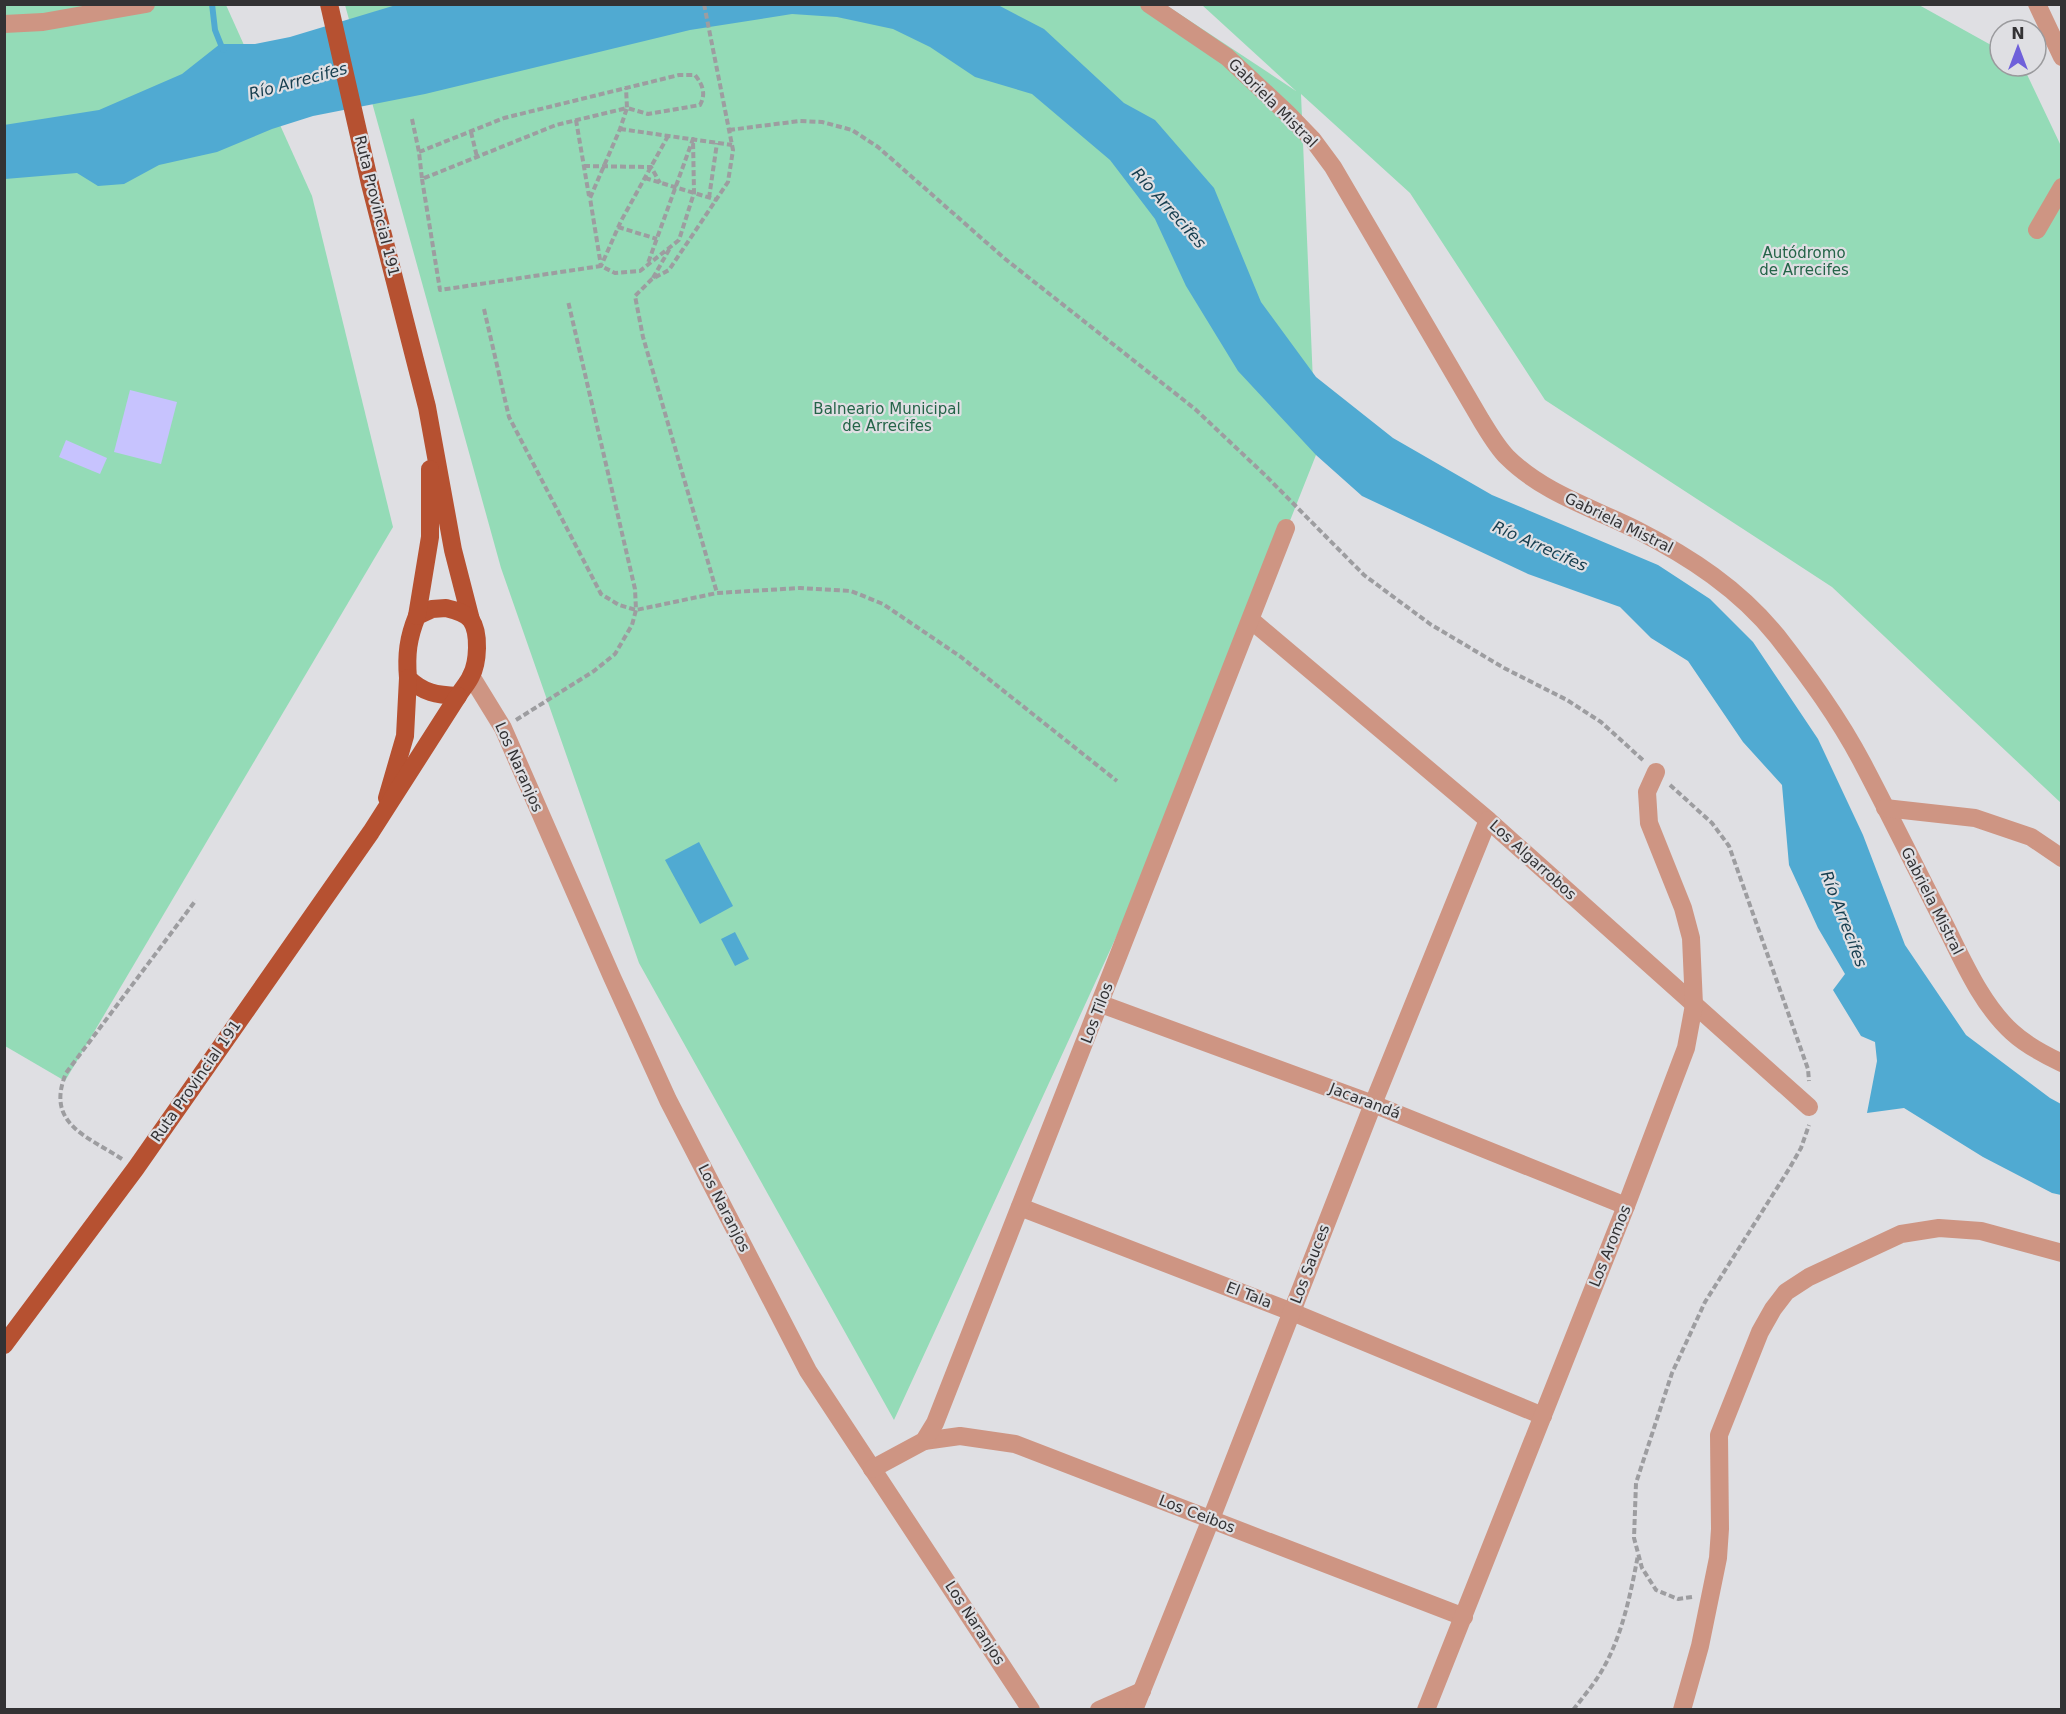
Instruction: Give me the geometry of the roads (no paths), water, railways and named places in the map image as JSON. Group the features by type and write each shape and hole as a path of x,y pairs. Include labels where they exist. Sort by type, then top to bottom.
{"main road":[{"name":"Ruta Provincial 191","path":"329,4 370,184 427,407 452,544 471,620"},
{"name":"Ruta Provincial 191","path":"417,616 430,537 427,407"},
{"path":"446,608 459,612 471,620 477,659 471,676 458,696 430,694 418,688 408,678 406,649 417,616 432,609 446,608"},
{"name":"Ruta Provincial 191","path":"382,814 405,736 408,678"},
{"name":"Ruta Provincial 191","path":"4,1345 136,1168 382,814 458,696"}],"street":[{"path":"4,24 54,20 146,4"},
{"name":"Gabriela Mistral","path":"1149,4 1227,57 1287,112 1313,140 1333,167 1481,420 1507,457 1560,495 1637,530 1686,556 1734,591 1774,633 1807,674 1861,761 1985,1000 2011,1032 2061,1064"},
{"path":"2037,4 2061,57"},
{"path":"2037,230 2061,187"},
{"name":"Los Tilos","path":"924,1441 935,1423 1286,528"},
{"name":"Los Algarrobos","path":"1251,620 1488,820 1809,1107"},
{"name":"Los Naranjos","path":"471,676 503,728 668,1100 808,1371 1032,1710"},
{"name":"Los Aromos","path":"1426,1710 1626,1206 1686,1048 1694,1005 1690,938 1683,908 1649,823 1647,792 1656,772"},
{"path":"1885,808 1975,818 2031,837 2061,858"},
{"name":"Los Sauces","path":"1134,1710 1373,1104 1488,820"},
{"name":"Jacarandá","path":"1101,1004 1373,1104 1626,1206"},
{"name":"El Tala","path":"1020,1207 1292,1312 1543,1416"},
{"path":"1682,1710 1700,1646 1718,1558 1719,1435 1760,1332 1779,1300 1809,1277 1901,1234 1939,1228 1981,1231 2061,1253"},
{"name":"Los Ceibos","path":"924,1441 960,1436 1015,1444 1464,1617"},
{"path":"872,1469 924,1441"},
{"path":"1099,1710 1142,1691"}],"water":[{"name":"Río Arrecifes","path":"396,5 998,5 1044,29 1124,103 1155,120 1214,188 1261,302 1316,377 1393,438 1492,495 1658,565 1710,599 1753,642 1818,739 1863,835 1905,945 1966,1035 2061,1104 2061,1195 2052,1193 1983,1157 1904,1108 1867,1113 1877,1061 1875,1042 1861,1036 1833,990 1845,974 1818,928 1789,865 1782,785 1743,742 1688,661 1651,638 1620,607 1528,574 1362,496 1316,455 1238,371 1186,286 1155,219 1110,160 1032,94 975,77 930,47 893,29 837,17 792,14 690,30 425,94 313,116 272,129 217,152 159,165 124,184 98,186 77,173 5,179 4,125 99,110 182,74 220,44 255,44 290,37"},
{"path":"699,842 733,906 700,924 665,860"},
{"path":"735,932 749,959 735,966 721,939"}],"waterway":[{"path":"212,4 215,30 223,50"}],"park label":[{"name":"Autódromo de Arrecifes","path":"1804,262"},
{"name":"Balneario Municipal de Arrecifes","path":"887,418"}]}
